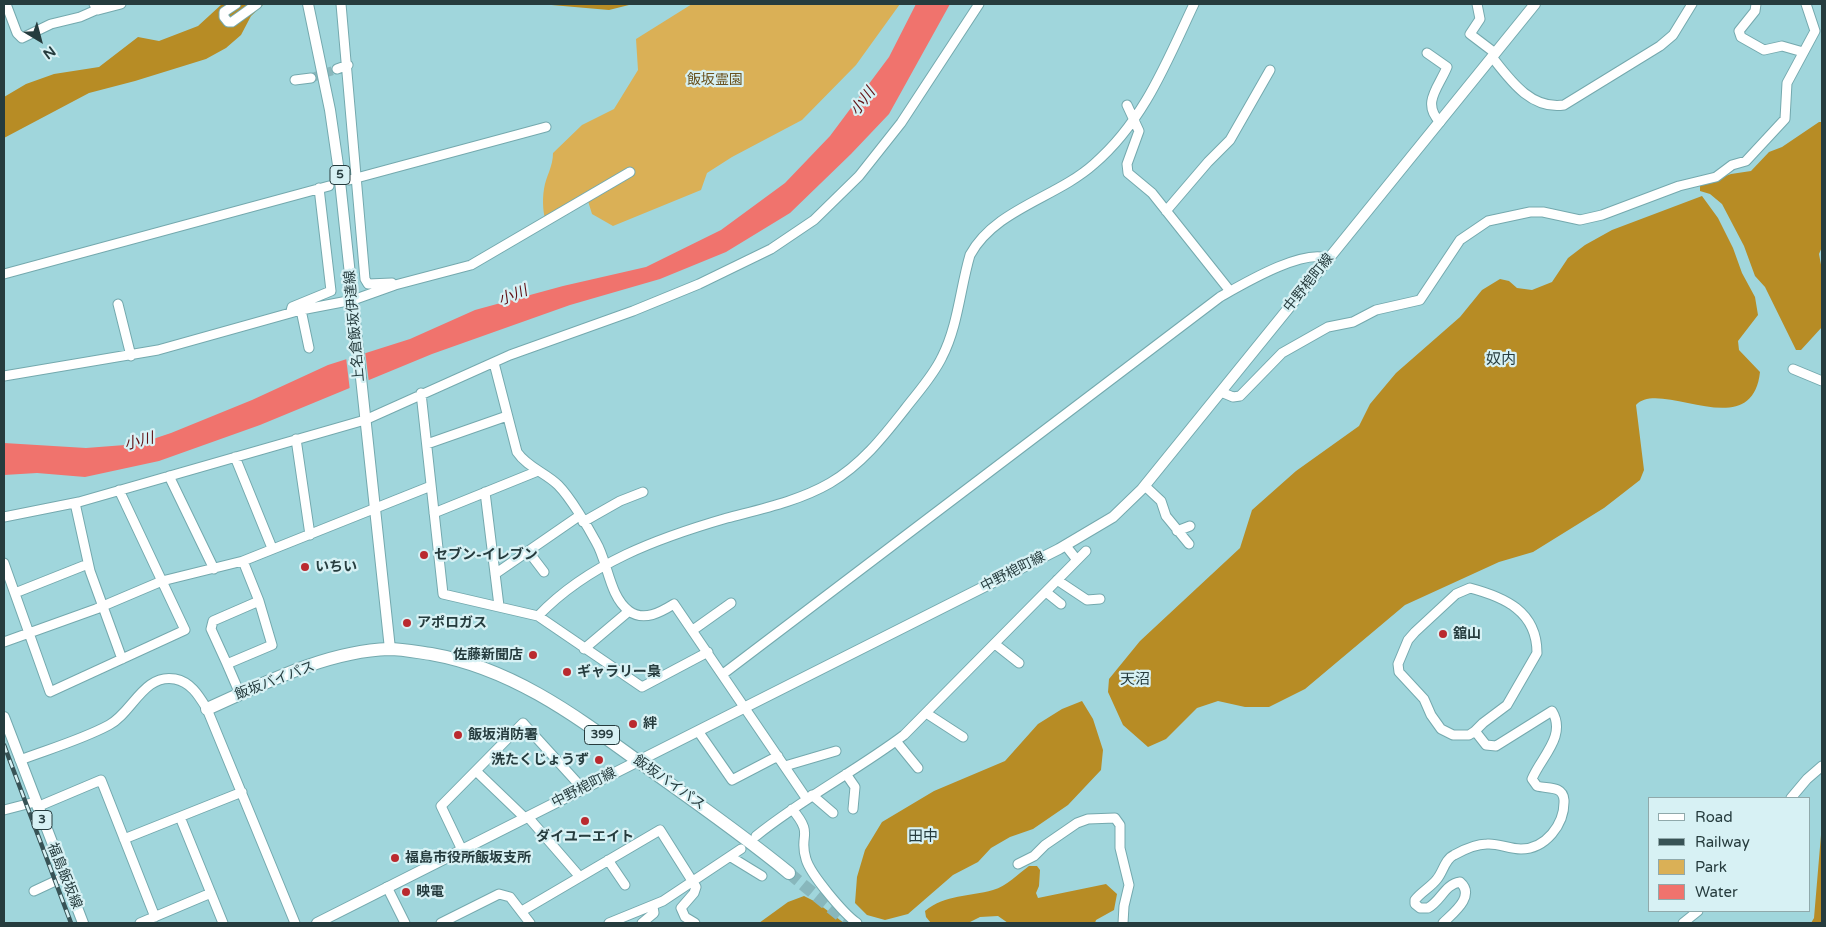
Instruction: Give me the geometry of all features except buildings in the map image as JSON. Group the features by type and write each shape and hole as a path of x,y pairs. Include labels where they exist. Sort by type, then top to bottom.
{"highway":[{"name":"飯坂バイパス","path":"207,709 310,666 351,655 390,649 455,658 506,676 545,696 750,841 789,873"}],"main road":[{"name":"上名倉飯坂伊達線","path":"308,4 330,110 339,172 353,300 356,348 390,649"},
{"name":"中野梍町線","path":"317,923 1066,546 1113,517 1144,486 1535,4"},
{"name":"福島飯坂線","path":"4,717 36,805 83,923"}],"street":[{"path":"6,4 16,33 22,38 51,24 80,17 95,7 121,4"},
{"path":"236,4 224,12 224,17 228,22 232,22 257,4"},
{"path":"341,4 348,65 352,179 365,279 368,284 390,282 395,285"},
{"path":"4,517 75,502 169,476 296,439 364,416 510,355 633,311 699,284 771,249 800,230 838,198 884,147 979,4"},
{"path":"538,616 565,591 604,564 696,527 809,493 830,483 856,465 887,433 933,373 942,357 952,332 970,255 976,244 994,226 1056,191 1094,165 1135,120 1152,92 1194,4"},
{"path":"1477,4 1480,19 1470,34 1494,55 1513,82 1535,101 1551,106 1564,105 1660,46 1673,35 1692,4"},
{"path":"1756,4 1755,11 1739,31 1741,37 1764,50 1782,46 1803,52"},
{"path":"1221,392 1233,397 1240,396 1282,353 1328,327 1353,322 1376,310 1420,300 1460,240 1488,221 1530,212 1544,212 1580,220 1602,216 1679,186 1716,177 1732,165 1746,161 1785,119 1787,83 1815,31 1806,4"},
{"path":"1428,53 1447,67 1438,82 1430,106 1432,114 1440,122"},
{"path":"337,69 348,65"},
{"path":"1166,211 1230,140 1270,70"},
{"path":"295,80 311,78"},
{"path":"1127,105 1139,131 1127,170 1132,178 1152,193 1230,291"},
{"path":"352,179 546,127"},
{"path":"4,376 131,356 290,313 353,300 395,285 478,262 630,172"},
{"path":"4,274 329,186"},
{"path":"290,313 292,307 331,291 319,188"},
{"path":"723,674 1149,349 1230,291 1266,270 1317,256 1329,259"},
{"path":"118,304 131,356"},
{"path":"302,310 309,348"},
{"path":"494,363 517,452 522,459 560,487 597,543 613,589 629,611 646,616 656,614 674,604 784,766 809,797 833,813"},
{"path":"1794,369 1822,381"},
{"path":"421,393 443,594 538,616 642,687 708,652"},
{"path":"427,444 507,416"},
{"path":"296,439 310,535"},
{"path":"236,457 272,548"},
{"path":"434,513 538,470"},
{"path":"169,476 214,569"},
{"path":"4,642 103,606 162,581 243,561 431,486"},
{"path":"1144,486 1161,501 1166,516 1189,544"},
{"path":"4,563 50,692 185,630 118,490"},
{"path":"485,492 499,606"},
{"path":"495,574 528,551 581,519 643,492"},
{"path":"75,502 88,564 122,659"},
{"path":"1177,531 1190,526"},
{"path":"1066,546 1077,560"},
{"path":"528,551 544,572"},
{"path":"756,836 809,797 896,741 1086,551"},
{"path":"227,664 272,645 259,601 243,561"},
{"path":"15,593 88,564"},
{"path":"1057,580 1087,600 1100,599"},
{"path":"1470,588 1499,596 1515,605 1528,621 1538,648 1535,659 1507,705 1483,723 1476,731 1469,735 1452,735 1441,729 1431,716 1424,699 1399,672 1398,664 1408,640 1415,632 1456,594 1470,588"},
{"path":"1046,592 1060,604"},
{"path":"240,694 211,629 213,621 259,601"},
{"path":"693,630 730,602"},
{"path":"584,648 629,611"},
{"path":"995,644 1019,663"},
{"path":"20,760 110,725 125,713 146,688 159,679 170,678 187,684 207,709 295,923"},
{"path":"1443,923 1463,902 1466,896 1464,885 1460,882 1454,883 1428,908 1420,908 1415,900 1438,877 1450,857 1485,844 1522,849 1533,847 1543,843 1550,836 1563,813 1564,800 1560,792 1556,788 1537,786 1532,779 1554,742 1556,724 1552,711 1496,746 1486,745 1476,731"},
{"path":"926,713 963,737"},
{"path":"462,850 441,806 522,723 583,789"},
{"path":"698,731 732,780 778,756"},
{"path":"896,741 918,768"},
{"path":"784,766 836,750"},
{"path":"1792,797 1807,779 1822,766"},
{"path":"476,771 527,818 580,876"},
{"path":"846,774 855,787 853,809"},
{"path":"4,810 36,805 101,780 155,917"},
{"path":"124,839 242,792"},
{"path":"792,809 806,829 806,860 841,910 857,923"},
{"path":"180,817 223,923"},
{"path":"1018,864 1034,856 1065,830 1082,821 1115,818 1120,825 1120,848 1130,884 1124,906 1123,923"},
{"path":"522,911 660,830 694,882 696,890 681,908 681,913 688,921 695,923"},
{"path":"609,923 653,906 694,882 741,849"},
{"path":"731,857 762,876"},
{"path":"608,860 625,885"},
{"path":"34,891 64,877"},
{"path":"388,888 405,923"},
{"path":"140,923 210,893"},
{"path":"441,923 499,894 510,896 530,923"},
{"path":"642,923 654,913 653,906"},
{"path":"1683,923 1697,912"}],"green space":[{"name":"飯坂霊園","path":"692,4 900,4 856,65 802,120 732,157 707,173 701,190 613,226 592,214 588,201 547,226 543,194 553,153 582,125 614,109 638,70 636,39"}],"shaded area":[{"path":"222,4 264,4 251,16 241,35 226,48 206,59 89,93 4,138 4,97 26,84 54,74 99,67 138,37 159,41 198,26"},
{"path":"540,4 633,4 609,10"},
{"path":"1819,122 1822,122 1822,247 1819,254 1822,270 1822,327 1801,350 1796,350 1765,287 1755,276 1744,246 1722,204 1710,194 1700,191 1700,185 1731,174 1751,171 1769,152 1782,147"},
{"path":"1702,196 1718,218 1733,248 1742,273 1755,297 1758,315 1738,341 1739,350 1760,372 1753,394 1741,405 1724,408 1664,399 1648,399 1636,405 1644,470 1640,480 1604,508 1533,552 1499,562 1405,605 1305,689 1269,707 1245,707 1218,701 1197,708 1166,739 1148,747 1123,725 1108,692 1109,679 1140,641 1240,548 1252,510 1296,471 1359,426 1370,404 1396,373 1460,317 1482,290 1500,279 1509,281 1517,288 1532,290 1552,282 1568,258 1585,245 1612,230"},
{"path":"1082,701 1093,719 1103,750 1101,770 1068,805 1033,829 1010,837 991,848 978,862 953,875 908,914 885,920 867,915 855,903 857,877 865,850 882,822 934,791 1005,761 1038,724 1062,709"},
{"path":"1822,823 1822,923 1811,923 1814,918"},
{"path":"1029,866 1037,866 1040,870 1039,886 1036,893 1038,898 1106,884 1117,894 1114,910 1096,920 1095,923 1008,923 998,916 980,917 968,923 931,923 926,917 925,911 941,902 998,888 1008,883"},
{"path":"804,896 816,902 844,923 759,923 788,902"}],"water":[{"name":"小川","path":"916,4 950,4 889,114 790,213 726,252 660,279 570,305 432,354 260,425 159,461 85,477 37,473 4,475 4,443 86,448 138,444 171,433 252,400 328,365 410,339 475,310 563,286 646,267 721,230 785,183 830,136 889,57"}],"pier":[{"path":"365,351 369,383 350,391 346,357"}],"tunnel":[{"path":"311,78 337,69"},
{"path":"789,873 849,923"}],"railway":[{"path":"4,745 71,923"}],"place":[{"name":"セブン-イレブン","path":"424,555"},
{"name":"いちい","path":"305,567"},
{"name":"アポロガス","path":"407,623"},
{"name":"舘山","path":"1443,634"},
{"name":"佐藤新聞店","path":"533,655"},
{"name":"ギャラリー梟","path":"567,672"},
{"name":"絆","path":"633,724"},
{"name":"飯坂消防署","path":"458,735"},
{"name":"洗たくじょうず","path":"599,760"},
{"name":"ダイユーエイト","path":"585,821"},
{"name":"福島市役所飯坂支所","path":"395,858"},
{"name":"映電","path":"406,892"}],"district":[{"name":"奴内","path":"1501,360"},
{"name":"天沼","path":"1135,680"},
{"name":"田中","path":"923,837"}]}
